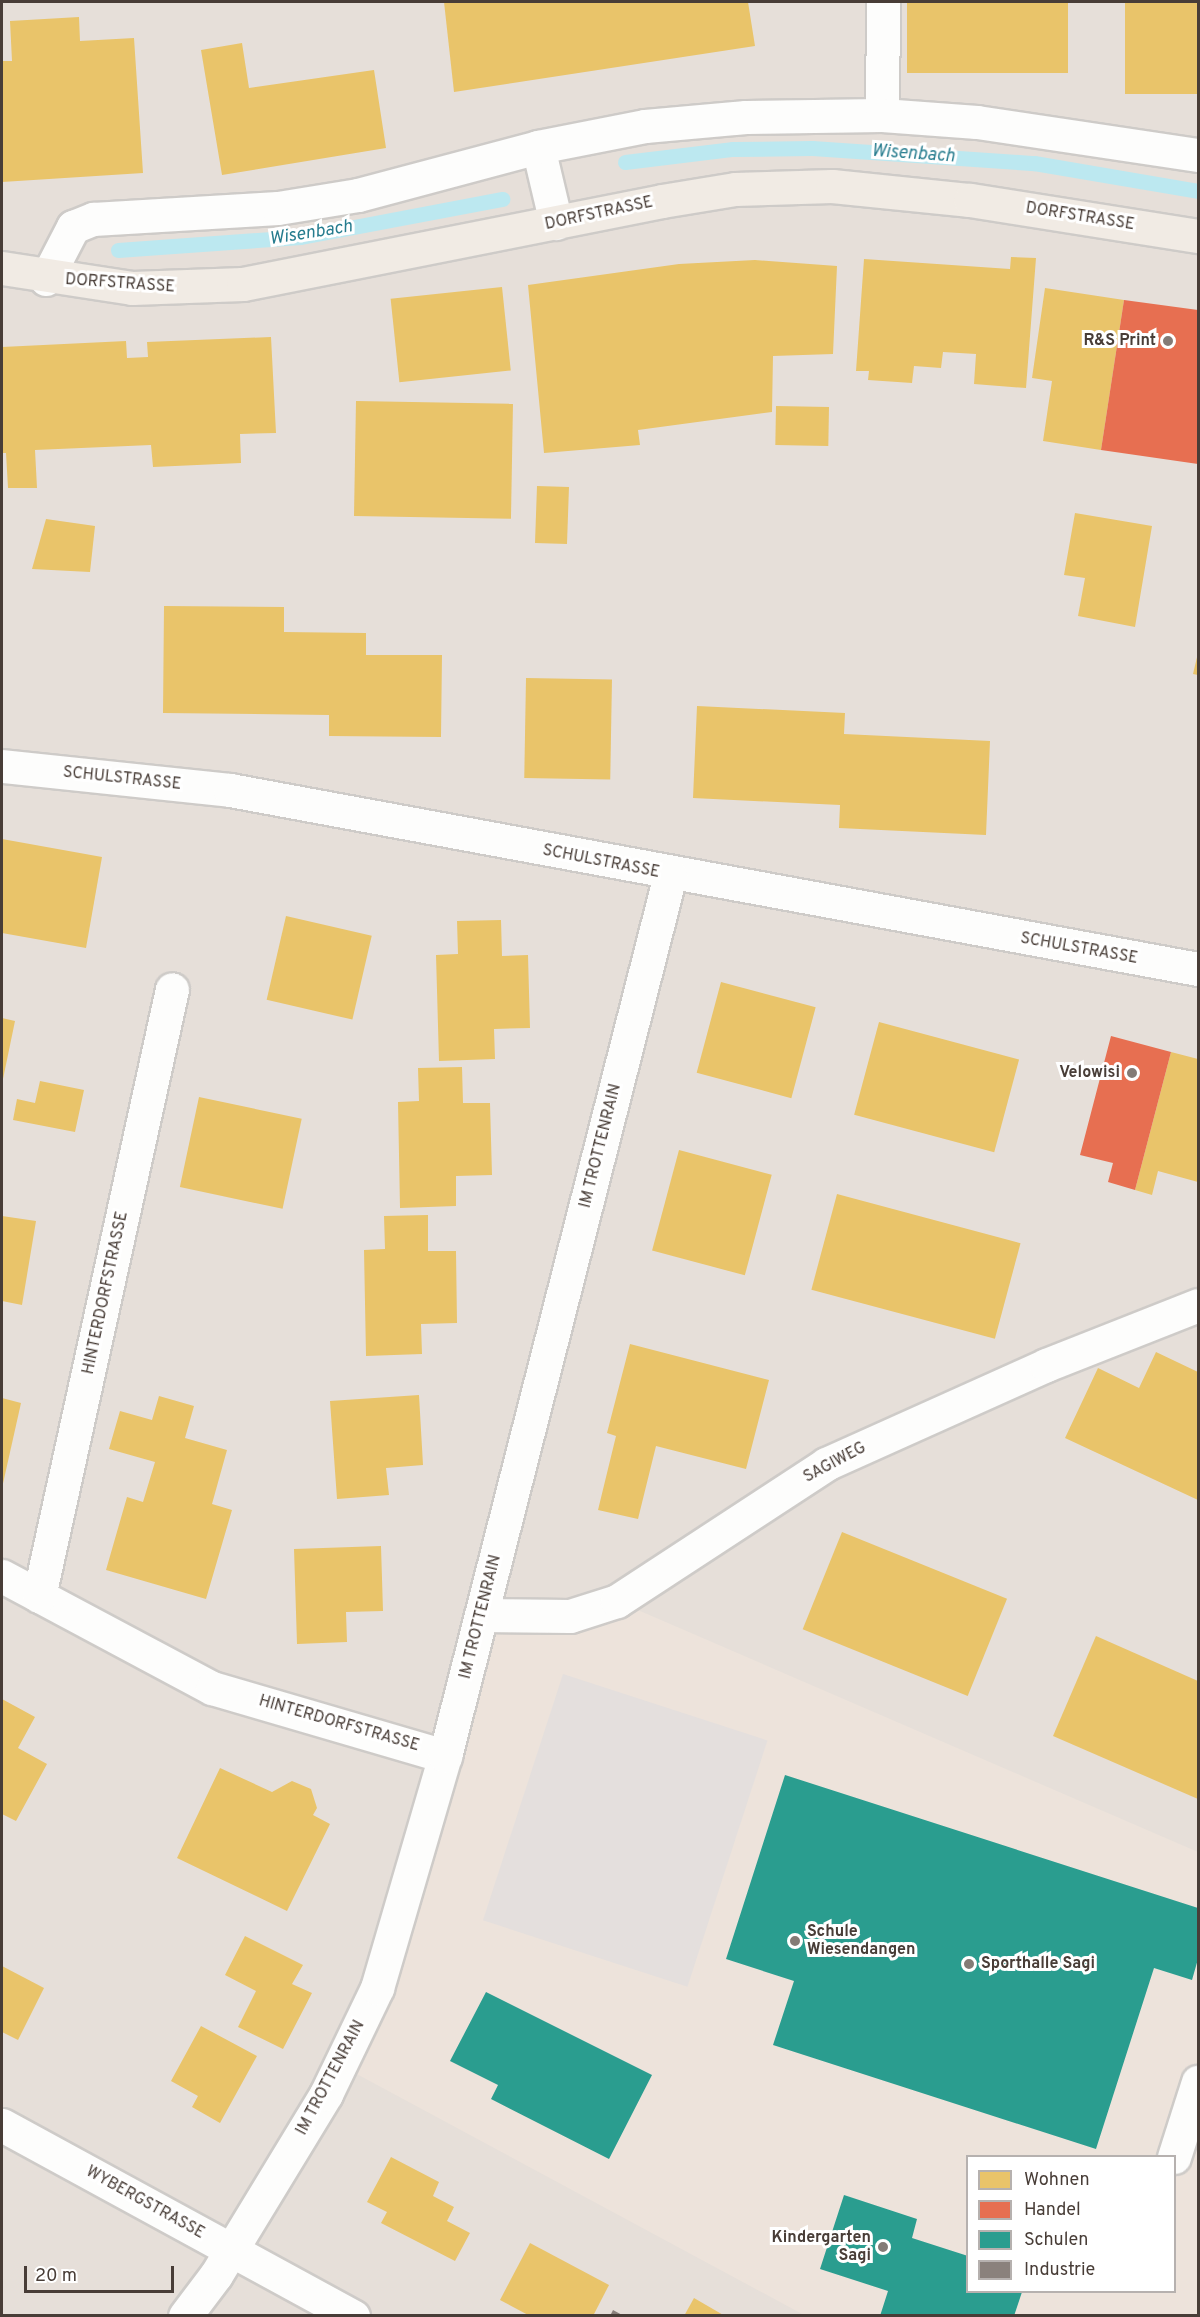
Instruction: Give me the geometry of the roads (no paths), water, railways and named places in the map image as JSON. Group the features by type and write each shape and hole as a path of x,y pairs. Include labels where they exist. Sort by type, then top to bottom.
{"main road":[{"name":"DORFSTRASSE","path":"2,268 46,279 132,288 243,284 735,189 832,186 970,200 1198,236"}],"street":[{"path":"882,116 883,2"},
{"path":"46,279 73,227 93,219 278,208 358,195 538,147 656,124 746,117 882,116 977,122 1198,155"},
{"path":"538,147 556,223"},
{"name":"SCHULSTRASSE","path":"2,766 230,790 670,875 1198,969"},
{"name":"IM TROTTENRAIN","path":"185,2316 232,2251 326,2094 377,1988 446,1756 670,875"},
{"name":"HINTERDORFSTRASSE","path":"39,1596 172,989"},
{"name":"SAGIWEG","path":"481,1615 570,1616 617,1601 826,1464 1046,1365 1198,1305"},
{"name":"HINTERDORFSTRASSE","path":"2,1576 212,1688 446,1756"},
{"path":"1175,2155 1198,2082"},
{"name":"WYBERGSTRASSE","path":"2,2125 353,2316"}],"waterway":[{"name":"Wisenbach","path":"625,162 733,149 812,148 1034,163 1198,191"},
{"name":"Wisenbach","path":"118,250 301,237 502,199"}],"place":[{"name":"R&S Print","path":"1168,341"},
{"name":"Velowisi","path":"1132,1073"},
{"name":"Schule Wiesendangen","path":"795,1941"},
{"name":"Sporthalle Sagi","path":"969,1964"},
{"name":"Kindergarten Sagi","path":"883,2247"}]}
